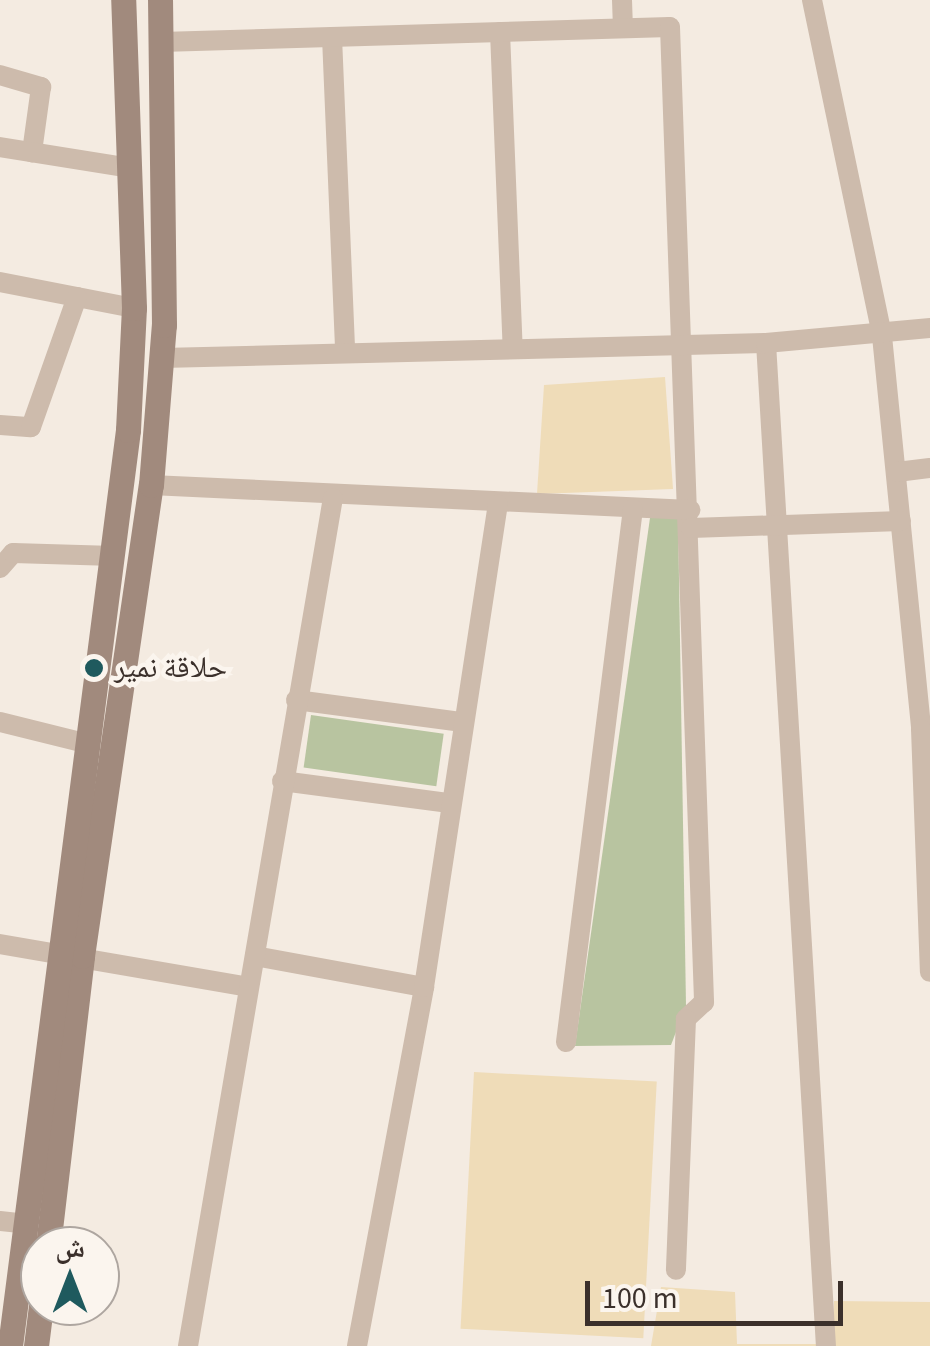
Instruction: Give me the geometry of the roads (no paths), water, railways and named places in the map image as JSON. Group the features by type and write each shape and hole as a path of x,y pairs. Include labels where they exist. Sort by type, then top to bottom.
{"main road":[{"path":"50,1226 90,744 114,556 134,308 123,0"},
{"path":"10,1346 27,1224 152,485 162,358 160,0"}],"street":[{"path":"622,0 623,28"},
{"path":"812,0 882,336 900,520 920,601 930,972"},
{"path":"161,42 670,27 704,1002 686,1019 676,1270"},
{"path":"500,32 514,349"},
{"path":"332,37 345,353"},
{"path":"0,74 41,86 32,152"},
{"path":"0,146 131,168"},
{"path":"0,282 134,308"},
{"path":"0,424 31,427 77,297"},
{"path":"162,358 766,343 882,336 930,328"},
{"path":"766,343 826,1346"},
{"path":"897,472 930,468"},
{"path":"152,485 332,498 633,508 690,519 776,526 900,520"},
{"path":"188,1346 332,498"},
{"path":"357,1346 424,987 448,803 498,505"},
{"path":"566,1042 633,508"},
{"path":"0,568 13,553 114,556"},
{"path":"296,700 461,722"},
{"path":"0,722 90,744"},
{"path":"282,781 448,803"},
{"path":"0,944 248,987"},
{"path":"255,956 424,987"},
{"path":"0,1221 27,1224"}],"place":[{"name":"حلاقة نمير","path":"94,668"}]}
